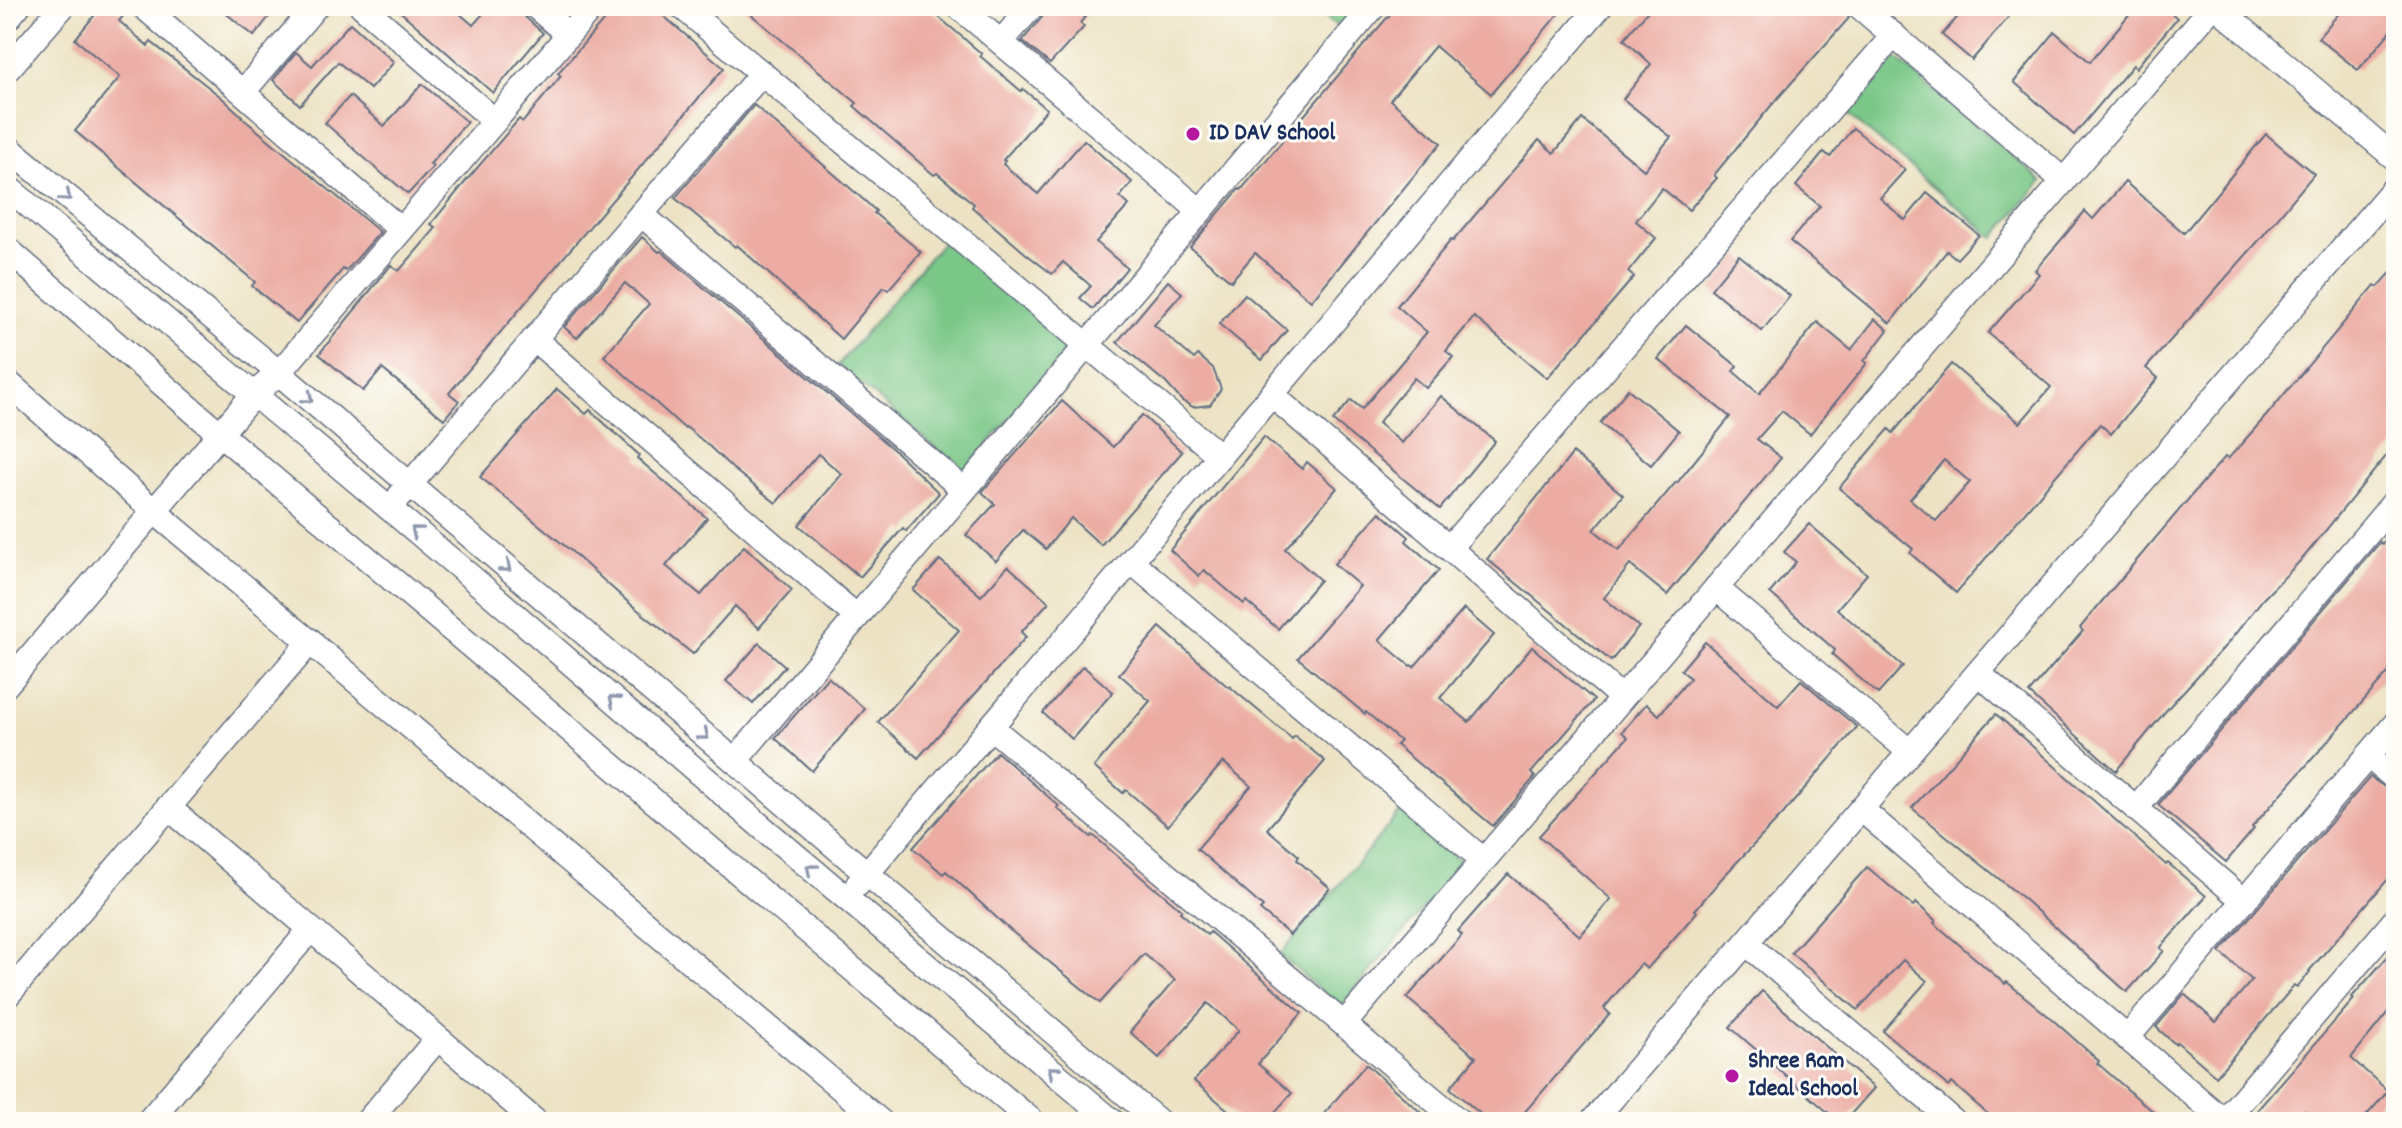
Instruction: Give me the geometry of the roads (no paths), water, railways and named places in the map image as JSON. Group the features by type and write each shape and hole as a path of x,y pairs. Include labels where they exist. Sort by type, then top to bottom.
{"street":[{"path":"6,20 18,6"},
{"path":"6,71 63,6"},
{"path":"143,6 401,230"},
{"path":"243,92 316,6"},
{"path":"362,6 495,121"},
{"path":"535,6 568,34"},
{"path":"9,676 253,395 279,373 593,6"},
{"path":"681,6 1220,456"},
{"path":"958,6 1200,211"},
{"path":"1001,42 1032,6"},
{"path":"735,761 1374,6"},
{"path":"846,898 1600,6"},
{"path":"1859,6 2064,181"},
{"path":"1344,1024 2214,6 2396,159"},
{"path":"1449,548 1894,35"},
{"path":"389,508 762,73"},
{"path":"6,146 279,373 1159,1122"},
{"path":"6,186 1113,1122"},
{"path":"1592,1122 2396,186"},
{"path":"641,214 964,490"},
{"path":"6,248 1033,1122"},
{"path":"534,339 857,617"},
{"path":"6,381 154,511 881,1122"},
{"path":"1272,395 1622,698"},
{"path":"2136,808 2396,500"},
{"path":"1131,561 1483,860"},
{"path":"1716,588 1910,752"},
{"path":"6,997 311,641"},
{"path":"1978,673 2244,901"},
{"path":"2127,1038 2396,723"},
{"path":"991,727 1460,1122"},
{"path":"2368,756 2396,779"},
{"path":"168,807 536,1122"},
{"path":"1861,809 2224,1121 2396,919"},
{"path":"148,1122 310,930"},
{"path":"1746,943 1954,1122"},
{"path":"367,1122 437,1039"}],"place":[{"name":"ID DAV School","path":"1193,134"},
{"name":"Shree Ram Ideal School","path":"1732,1076"}]}
